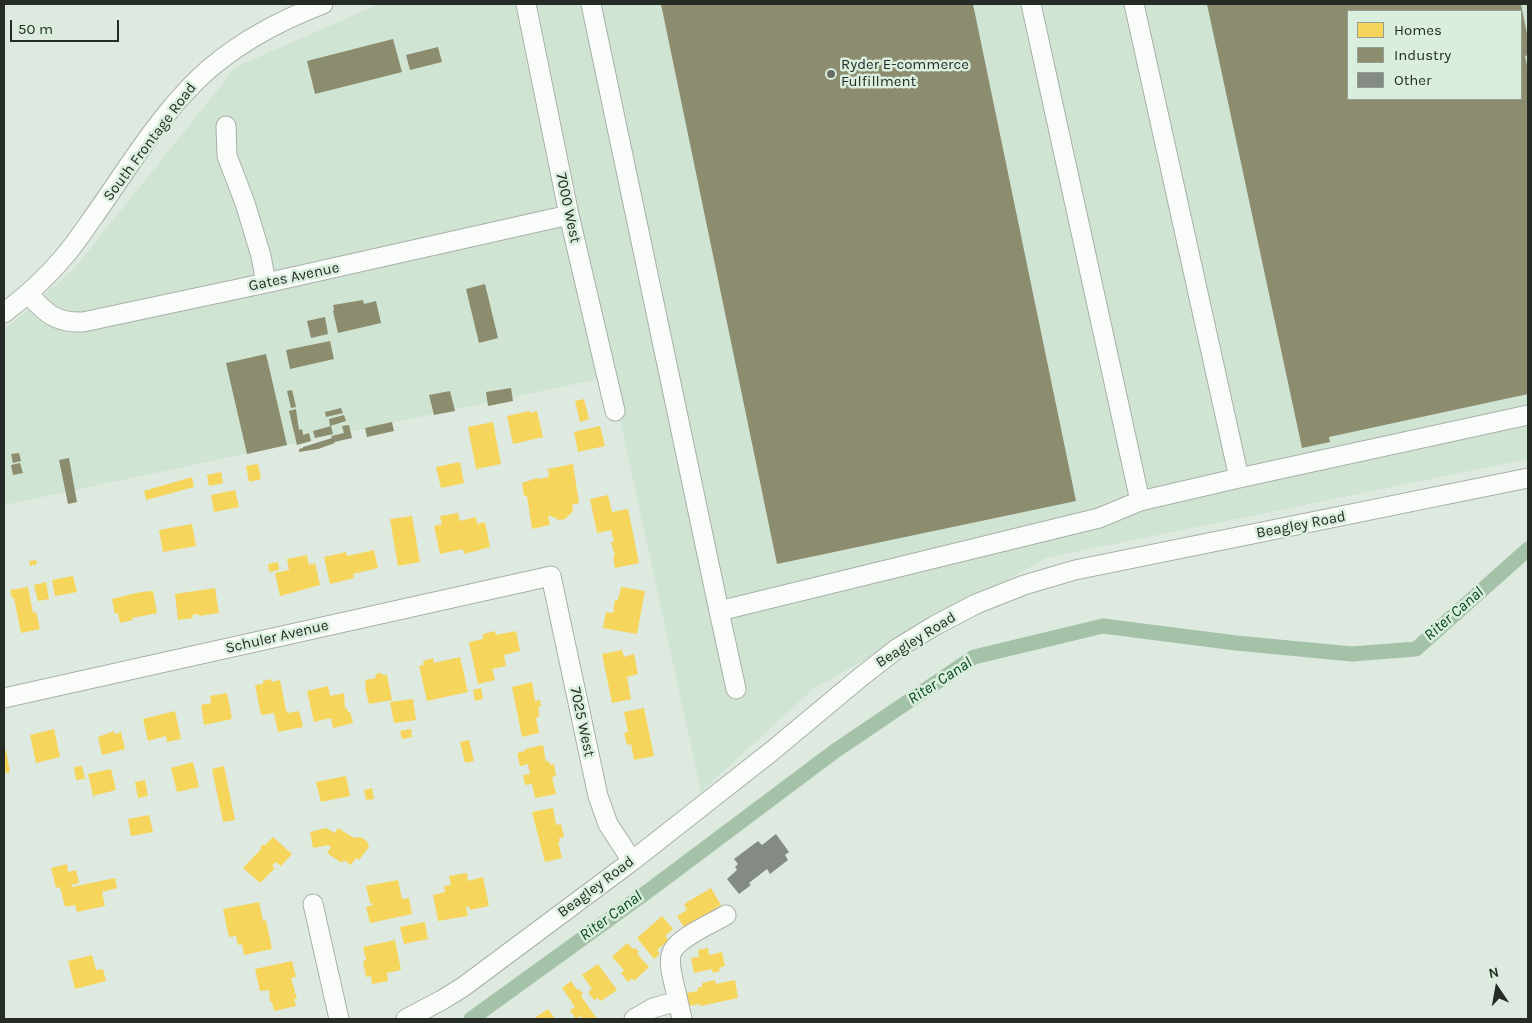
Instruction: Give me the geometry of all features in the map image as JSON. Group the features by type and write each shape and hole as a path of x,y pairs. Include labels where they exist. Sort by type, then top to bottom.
{"street":[{"name":"South Frontage Road","path":"4,313 28,294 64,257 159,125 197,80 234,50 267,29 323,4"},
{"name":"7000 West","path":"526,4 569,215 615,411"},
{"path":"591,4 736,689"},
{"path":"1031,4 1140,501"},
{"path":"1134,4 1239,478"},
{"path":"226,126 226,156 245,203 261,256 266,283"},
{"name":"Gates Avenue","path":"28,294 52,316 71,322 83,322 569,215"},
{"path":"719,611 1099,518 1140,501 1528,415"},
{"name":"Beagley Road","path":"406,1019 463,987 632,861 772,751 879,661 934,626 976,604 1024,585 1074,570 1528,478"},
{"name":"7025 West","path":"551,576 598,796 608,824 632,861"},
{"name":"Schuler Avenue","path":"4,698 551,576"},
{"path":"313,904 339,1019"},
{"path":"634,1019 653,1008 680,1010 671,965 673,948 685,938 726,914"}],"shaded area":[{"path":"379,4 1528,4 1528,459 1046,558 813,689 701,792 540,51 608,377 4,505 4,330 74,269 236,67"}],"building: Homes":[{"path":"584,399 589,419 580,422 575,401"},
{"path":"530,411 530,413 537,411 543,437 513,444 507,416"},
{"path":"493,422 501,464 476,469 468,427"},
{"path":"600,426 605,446 578,452 574,432"},
{"path":"460,462 464,483 441,488 436,467"},
{"path":"258,464 261,479 249,482 246,466"},
{"path":"573,464 579,503 572,505 573,511 565,519 559,520 548,516 550,525 532,529 527,496 524,496 522,483 537,478 549,477 548,469"},
{"path":"221,472 223,483 209,486 207,475"},
{"path":"192,477 194,487 146,500 144,491"},
{"path":"235,490 239,507 214,512 211,495"},
{"path":"608,495 612,512 628,509 639,563 615,568 613,556 615,556 611,542 614,542 611,530 597,533 590,499"},
{"path":"458,513 460,521 476,517 477,524 485,522 490,547 464,554 463,549 440,554 434,526 442,524 440,516"},
{"path":"412,516 420,562 398,566 390,519"},
{"path":"192,524 196,546 163,552 159,530"},
{"path":"374,550 378,568 353,574 354,578 330,584 324,557 346,552 347,556"},
{"path":"307,555 309,565 315,563 320,585 280,596 275,573 289,570 287,559"},
{"path":"36,560 37,564 30,566 29,561"},
{"path":"278,562 279,570 269,572 268,564"},
{"path":"73,576 77,592 55,596 52,580"},
{"path":"46,582 49,599 38,601 34,585"},
{"path":"28,587 33,613 36,612 40,629 21,633 14,598 12,598 10,590"},
{"path":"621,587 645,591 637,634 603,628 606,612 613,613 615,600 618,600"},
{"path":"215,588 219,613 199,616 199,614 192,615 193,618 178,620 175,594"},
{"path":"153,591 157,613 132,618 133,620 120,623 118,613 115,614 112,599"},
{"path":"495,631 496,635 516,631 520,651 504,655 506,666 492,669 495,680 478,684 469,642 483,639 483,634"},
{"path":"622,650 624,657 634,654 638,674 627,677 631,699 612,703 602,654"},
{"path":"460,657 468,692 427,701 419,666 424,665 423,661 433,658 434,663"},
{"path":"382,673 382,675 387,675 392,700 369,704 365,680 376,678 375,674"},
{"path":"271,679 272,682 280,680 286,710 288,713 299,711 303,727 278,732 274,713 261,715 255,685 263,684 263,681"},
{"path":"532,682 535,701 540,700 541,707 538,707 539,717 536,718 539,733 522,737 512,687"},
{"path":"328,686 330,696 344,693 345,709 347,708 348,712 350,712 353,723 333,728 331,718 314,722 307,691"},
{"path":"481,688 483,699 475,701 473,690"},
{"path":"227,693 232,719 204,725 201,705 211,703 210,696"},
{"path":"413,699 416,720 394,723 390,702"},
{"path":"644,708 654,756 634,760 631,744 627,745 624,733 628,732 624,712"},
{"path":"175,711 181,739 167,742 166,736 148,741 143,719"},
{"path":"54,729 60,757 36,763 30,735"},
{"path":"411,729 412,737 402,739 400,731"},
{"path":"114,731 115,734 121,732 125,749 102,755 98,737"},
{"path":"469,740 474,761 465,763 460,742"},
{"path":"543,745 546,762 549,761 550,765 554,764 556,776 552,777 556,794 535,798 532,784 525,785 523,775 530,774 528,764 520,766 517,753"},
{"path":"6,750 10,772 4,773 4,751"},
{"path":"193,762 199,787 177,792 171,768"},
{"path":"82,766 85,779 76,780 74,767"},
{"path":"224,766 235,820 223,822 212,769"},
{"path":"111,769 116,790 93,796 88,774"},
{"path":"346,776 350,796 321,802 316,782"},
{"path":"145,780 148,796 138,798 135,782"},
{"path":"372,788 374,799 366,800 364,790"},
{"path":"553,808 556,825 561,824 564,837 559,838 560,842 558,842 562,858 545,862 532,812"},
{"path":"149,815 153,832 131,836 128,819"},
{"path":"326,828 335,833 338,828 354,838 360,837 367,841 369,847 359,860 356,858 351,865 344,860 342,863 327,853 331,847 328,845 313,848 310,832"},
{"path":"273,837 292,854 281,866 276,862 272,866 275,868 260,883 243,868 261,849 263,844 264,846"},
{"path":"67,864 68,872 76,870 79,883 71,885 72,887 115,878 117,888 102,892 105,906 77,912 75,905 65,907 60,887 56,888 51,868"},
{"path":"467,873 468,881 483,877 489,906 470,910 469,906 466,907 468,916 438,921 433,895 445,892 444,886 451,885 449,876"},
{"path":"398,880 402,899 409,898 412,914 370,923 366,907 373,905 370,903 366,886"},
{"path":"711,888 721,905 711,911 713,915 685,929 677,916 687,910 684,904"},
{"path":"259,902 263,921 266,920 272,949 244,955 242,944 238,945 236,936 229,937 223,909"},
{"path":"662,916 673,929 665,936 669,940 657,950 660,954 654,959 637,938"},
{"path":"425,922 428,939 404,944 400,927"},
{"path":"395,940 401,970 387,973 388,981 372,984 371,976 366,977 363,961 366,960 363,947"},
{"path":"627,943 639,952 637,954 649,967 634,981 632,978 628,982 621,973 624,970 612,957"},
{"path":"708,948 709,955 722,952 725,966 719,968 720,971 713,973 712,969 694,973 691,958 699,957 698,950"},
{"path":"92,955 96,970 103,969 106,981 75,989 68,961"},
{"path":"292,961 296,977 291,978 297,999 294,999 296,1006 274,1011 272,1002 270,1002 269,990 260,991 255,969"},
{"path":"598,964 617,990 601,1001 598,998 594,1000 588,992 592,989 582,975"},
{"path":"715,980 716,984 735,980 738,998 701,1006 700,1004 688,1006 685,993 698,991 697,988 702,987 702,983"},
{"path":"571,981 577,990 579,989 583,994 581,996 597,1019 583,1019 581,1016 576,1019 570,1010 575,1007 562,988"},
{"path":"548,1009 555,1019 533,1019"}],"building: Industry":[{"path":"661,4 973,4 1076,501 777,564"},
{"path":"1207,4 1521,4 1528,39 1528,55 1525,56 1528,70 1528,394 1329,437 1330,442 1302,448"},
{"path":"393,39 402,72 315,94 307,61"},
{"path":"438,47 442,62 410,70 406,55"},
{"path":"485,284 498,338 479,343 466,289"},
{"path":"363,300 364,304 376,301 381,323 338,333 333,305"},
{"path":"325,317 328,334 311,338 307,321"},
{"path":"330,341 334,359 290,369 286,350"},
{"path":"266,354 287,445 247,454 226,363"},
{"path":"511,388 513,401 488,406 486,392"},
{"path":"292,390 296,407 291,408 287,391"},
{"path":"450,391 455,411 434,415 429,395"},
{"path":"341,408 343,413 326,417 325,412"},
{"path":"296,409 299,430 302,429 303,435 309,433 311,441 297,445 289,411"},
{"path":"344,415 346,421 330,426 329,419"},
{"path":"392,422 394,431 367,437 365,428"},
{"path":"349,425 352,438 334,442 318,449 299,452 299,449 303,447 344,433 342,426"},
{"path":"331,426 333,434 315,438 313,431"},
{"path":"19,453 21,461 13,463 11,454"},
{"path":"69,458 77,502 68,504 59,460"},
{"path":"20,463 23,473 13,475 11,465"}],"building: Other":[{"path":"776,834 789,852 785,855 788,860 770,874 767,869 749,883 751,885 739,894 727,879 737,870 735,867 738,864 734,859 758,841 762,845"}],"waterway":[{"name":"Riter Canal","path":"471,1019 651,889 835,751 974,657 1103,626 1236,643 1352,654 1416,649 1528,549"}],"place":[{"name":"Ryder E-commerce Fulfillment","path":"831,74"}]}
